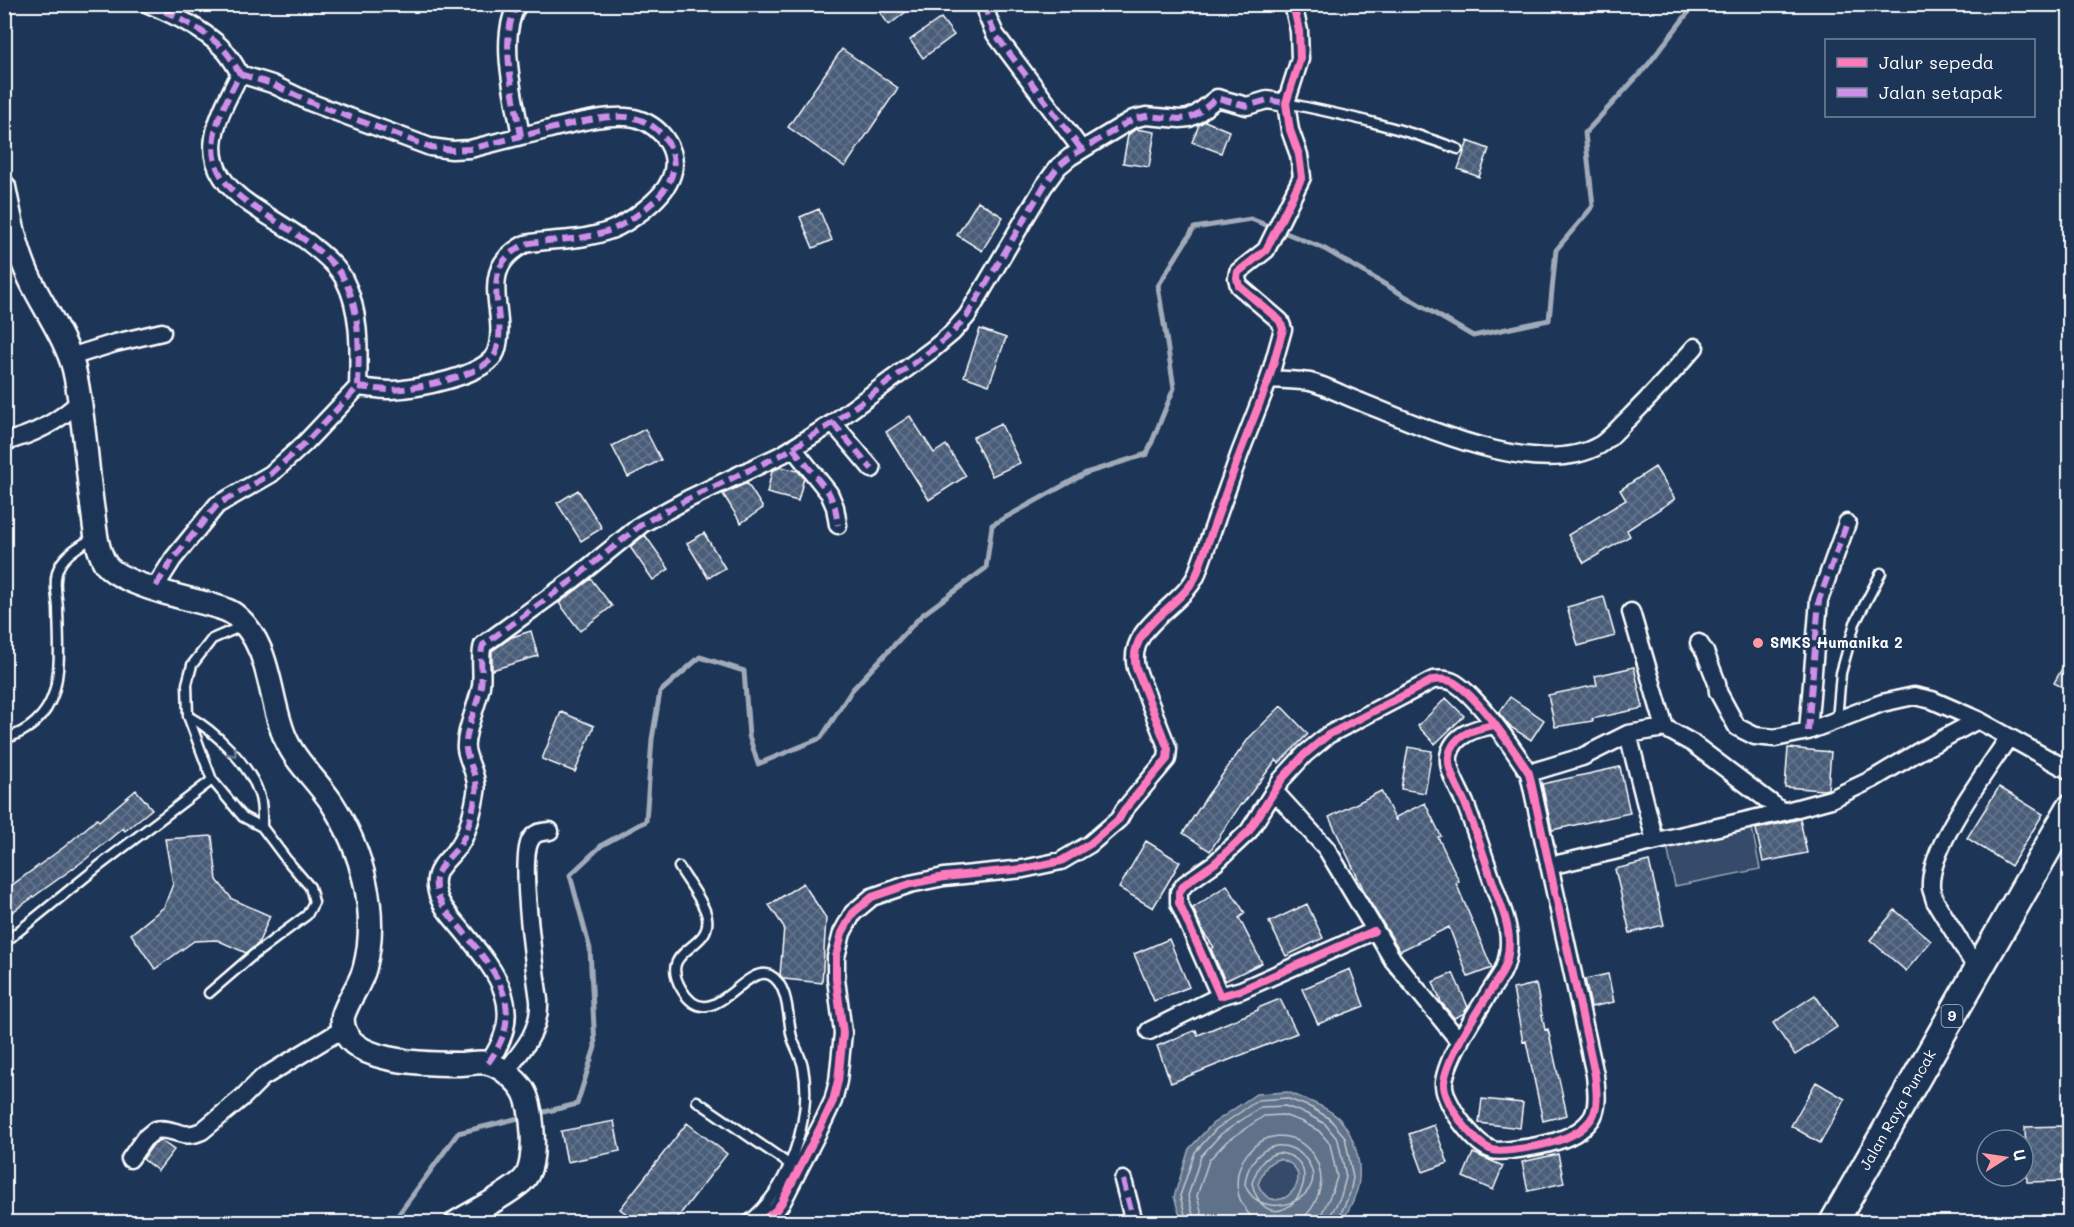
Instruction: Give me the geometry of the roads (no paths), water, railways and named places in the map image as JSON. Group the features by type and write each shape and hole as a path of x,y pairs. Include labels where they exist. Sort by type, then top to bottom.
{"highway":[{"name":"Jalan Raya Puncak","path":"1834,1222 2070,809"}],"main road":[{"path":"4,187 26,270 70,357 76,381 96,536 102,558 109,568 127,578 154,589 228,611 245,625 254,636 263,657 286,740 340,816 355,848 369,915 368,948 362,976 342,1016 349,1040 360,1047 406,1062 496,1067 523,1090 534,1141 532,1162 524,1179 457,1222"}],"street":[{"path":"148,4 187,23 217,44 227,54 240,74 272,84 312,103 430,147 452,150 470,149 607,117 637,118 658,129 665,136 672,159 670,181 661,193 642,210 619,226 599,234 575,240 525,244 509,257 500,269 495,283 501,332 496,351 489,363 456,377 415,387 390,390 358,387"},
{"path":"518,4 510,20 507,40 521,136"},
{"path":"985,4 995,34 1081,148"},
{"path":"761,1222 782,1202 833,1101 842,1053 843,1033 836,979 836,957 842,933 854,912 872,897 910,884 944,877 1023,869 1061,861 1090,844 1119,819 1167,759 1168,749 1136,668 1134,654 1149,627 1188,589 1196,576 1269,379 1282,333 1282,325 1278,318 1239,286 1237,278 1238,272 1266,250 1302,177 1299,155 1290,130 1287,103 1300,59 1299,31 1293,4"},
{"path":"154,589 173,559 217,505 271,474 305,443 358,387 359,359 356,319 344,278 326,256 234,192 221,177 215,164 213,140 226,101 240,74"},
{"path":"496,1067 507,1012 504,992 477,948 445,908 437,894 436,881 441,865 460,845 464,837 476,794 466,744 481,683 481,648 642,524 673,506 793,448 833,423 926,355 961,324 1044,186 1058,167 1081,148 1139,117 1189,118 1217,98 1247,106 1267,99 1287,103"},
{"path":"70,357 162,332"},
{"path":"1269,379 1318,385 1414,424 1503,452 1532,457 1563,456 1586,452 1605,441 1657,390 1695,347"},
{"path":"4,442 26,436 50,425 79,402"},
{"path":"833,423 873,469"},
{"path":"793,448 829,493 835,507 838,525"},
{"path":"1808,731 1819,600 1847,523"},
{"path":"1631,612 1665,728"},
{"path":"1699,643 1706,652 1718,692 1740,730 1763,738 1784,737 1808,731 1882,703 1914,696 1932,700 1978,720 2070,771"},
{"path":"1220,996 1179,903 1179,892 1185,884 1215,863 1249,831 1282,779 1317,743 1433,680 1448,680 1456,684 1495,725 1529,773 1595,1075 1596,1098 1592,1117 1571,1135 1555,1142 1519,1149 1490,1150 1462,1124 1445,1091 1444,1083 1449,1062 1507,962 1509,940 1503,914 1473,823 1449,766 1449,755 1461,736 1495,725"},
{"path":"1549,866 1831,799 1978,720"},
{"path":"1529,773 1582,757 1628,734 1665,728 1692,743 1784,812"},
{"path":"1628,734 1655,841"},
{"path":"1977,971 1935,901 1931,888 1932,878 1938,855 1956,818 2009,736"},
{"path":"1274,791 1326,848 1393,960 1460,1042"},
{"path":"496,1067 529,1042 539,1015 528,905 526,854 534,835 538,832 550,831"},
{"path":"1149,1031 1220,996 1240,990 1374,931"},
{"path":"130,1159 144,1139 155,1130 168,1130 182,1136 202,1131 262,1078 344,1029"},
{"path":"1123,1180 1134,1222"}],"lane":[{"path":"1287,103 1370,120 1458,149"},
{"path":"4,739 27,730 40,719 54,695 58,675 56,578 63,561 74,550 96,536"},
{"path":"1837,721 1841,673 1855,623 1881,573"},
{"path":"209,993 252,956 307,915 313,905 314,897 310,887 262,827 243,817 212,780 188,716 188,684 192,665 212,639 245,625"},
{"path":"188,716 215,734 255,784 262,805 262,827"},
{"path":"4,943 99,866 212,780"},
{"path":"679,867 706,911 708,921 703,936 679,956 675,964 678,982 688,999 702,1006 711,1004 726,997 760,973 774,978 784,995 792,1037 803,1066 801,1130 789,1164 767,1203 746,1222"},
{"path":"698,1101 789,1164"}],"water":[{"path":"1288,1092 1326,1109 1344,1125 1356,1151 1359,1179 1355,1196 1342,1222 1182,1222 1174,1197 1189,1149 1212,1124 1256,1094","holes":["1279,1159 1292,1165 1298,1174 1297,1183 1292,1192 1284,1198 1275,1200 1266,1196 1258,1184 1268,1165"]}],"waterway":[{"path":"536,1114 577,1104 595,1047 590,949 570,875 602,845 646,821 652,739 660,692 700,657 744,671 749,736 758,764 821,738 852,690 922,615 986,568 992,525 1086,473 1147,454 1174,388 1158,286 1194,228 1251,219 1323,248 1473,336 1549,320 1556,250 1593,206 1585,133 1647,66 1691,9 1690,4"},
{"path":"393,1222 458,1133 527,1116"}],"place":[{"name":"SMKS Humanika 2","path":"1758,643"}]}
